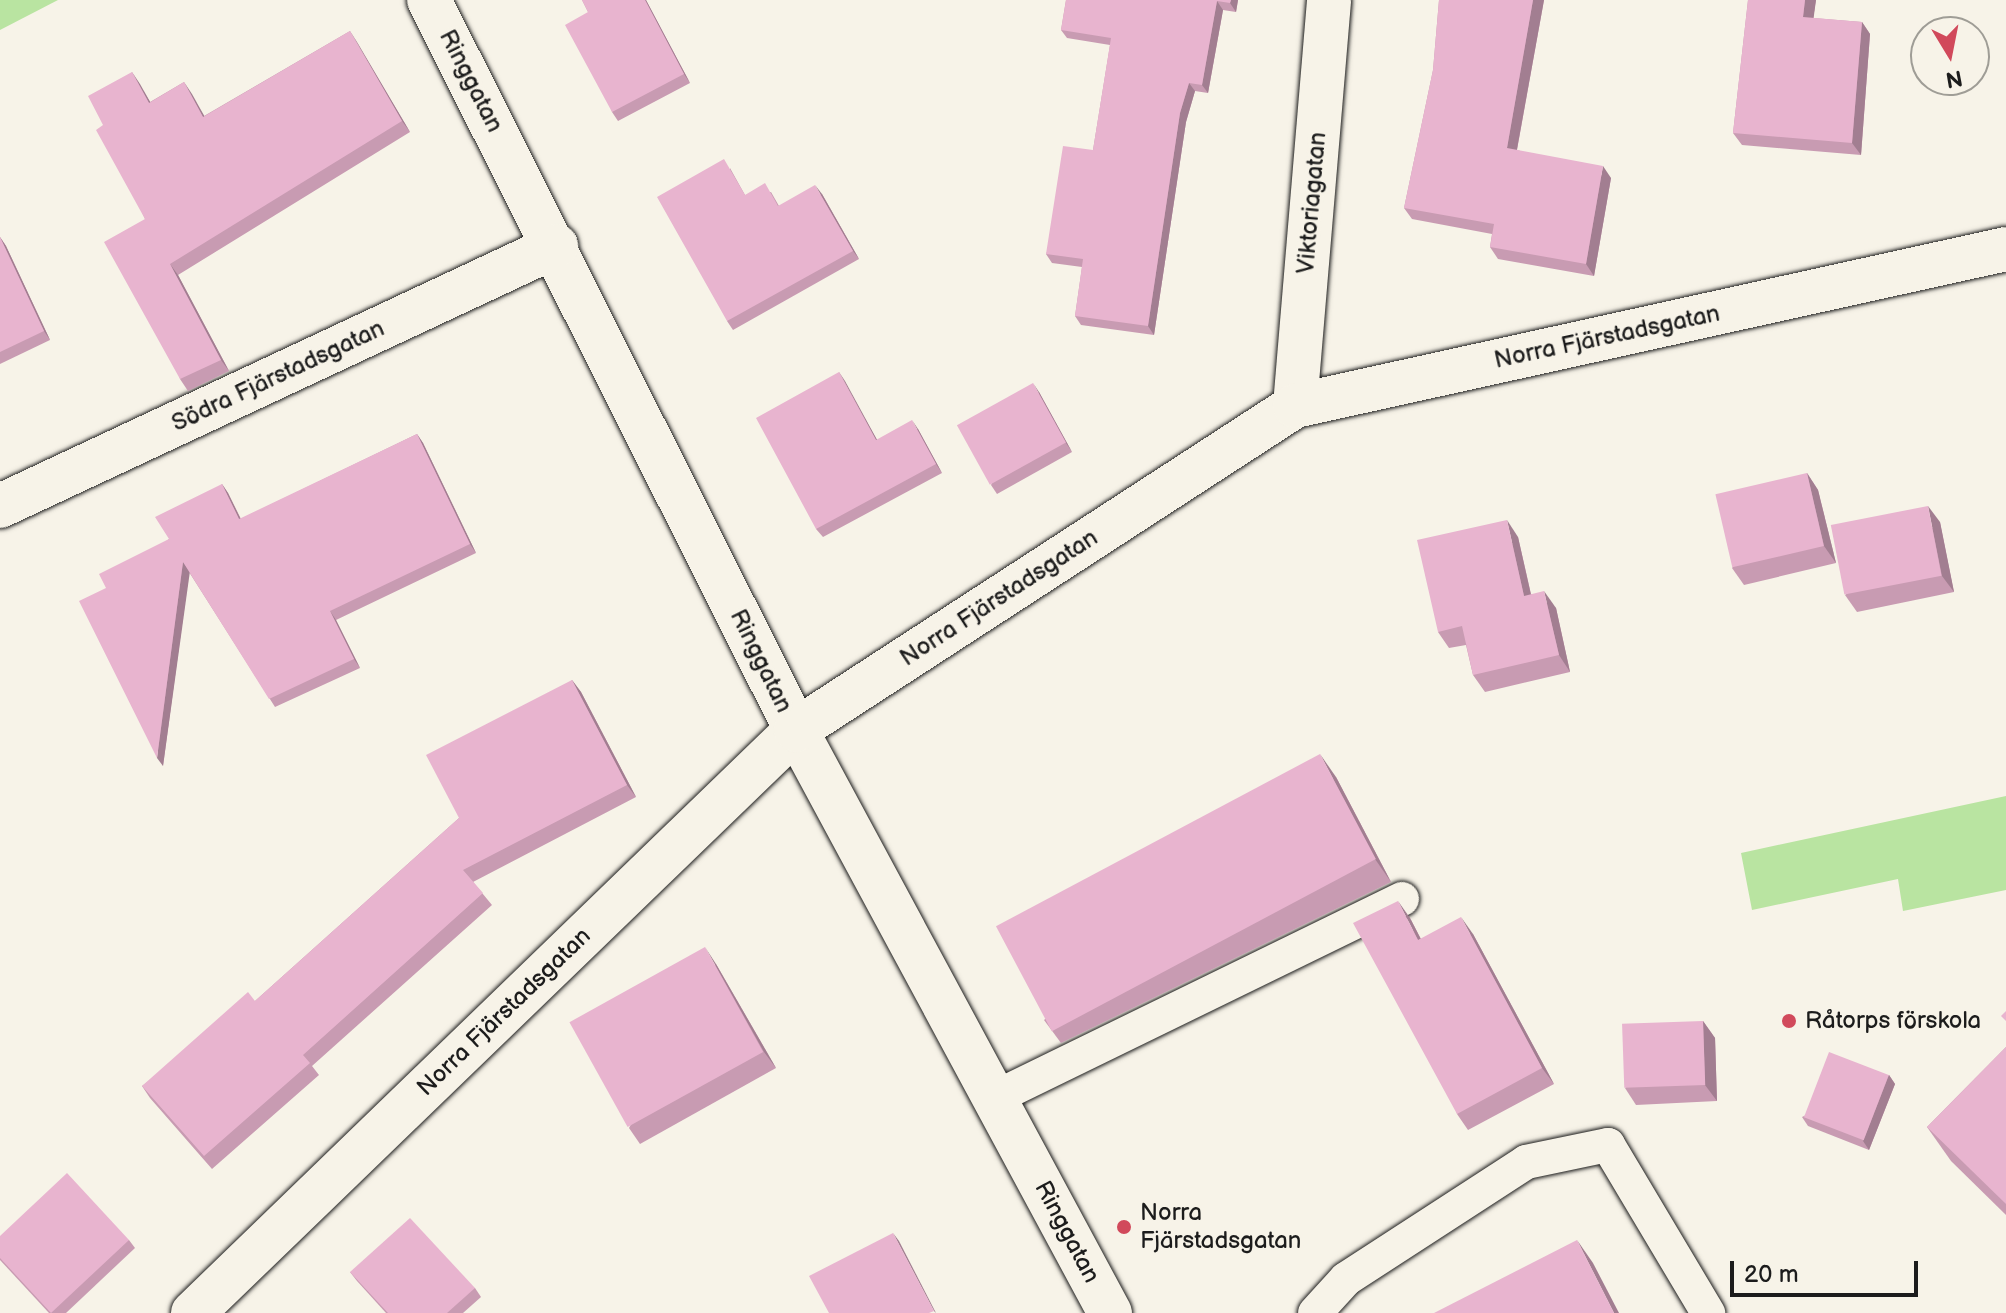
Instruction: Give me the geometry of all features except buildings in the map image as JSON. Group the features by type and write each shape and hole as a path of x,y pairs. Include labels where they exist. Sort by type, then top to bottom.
{"street":[{"name":"Ringgatan","path":"429,0 556,246 796,730 1110,1313"},
{"name":"Viktoriagatan","path":"1295,406 1329,0"},
{"name":"Södra Fjärstadsgatan","path":"0,506 556,246"},
{"name":"Norra Fjärstadsgatan","path":"193,1313 796,730 1295,406 2006,249"}],"lane":[{"path":"994,1098 1402,899"},
{"path":"1315,1313 1346,1279 1526,1162 1608,1145 1708,1313"}],"green space":[{"path":"0,0 58,0 0,30"},
{"path":"2006,796 2006,890 1903,911 1898,879 1752,910 1741,853"}],"place":[{"name":"Råtorps förskola","path":"1789,1021"},
{"name":"Norra Fjärstadsgatan","path":"1124,1227"}]}
